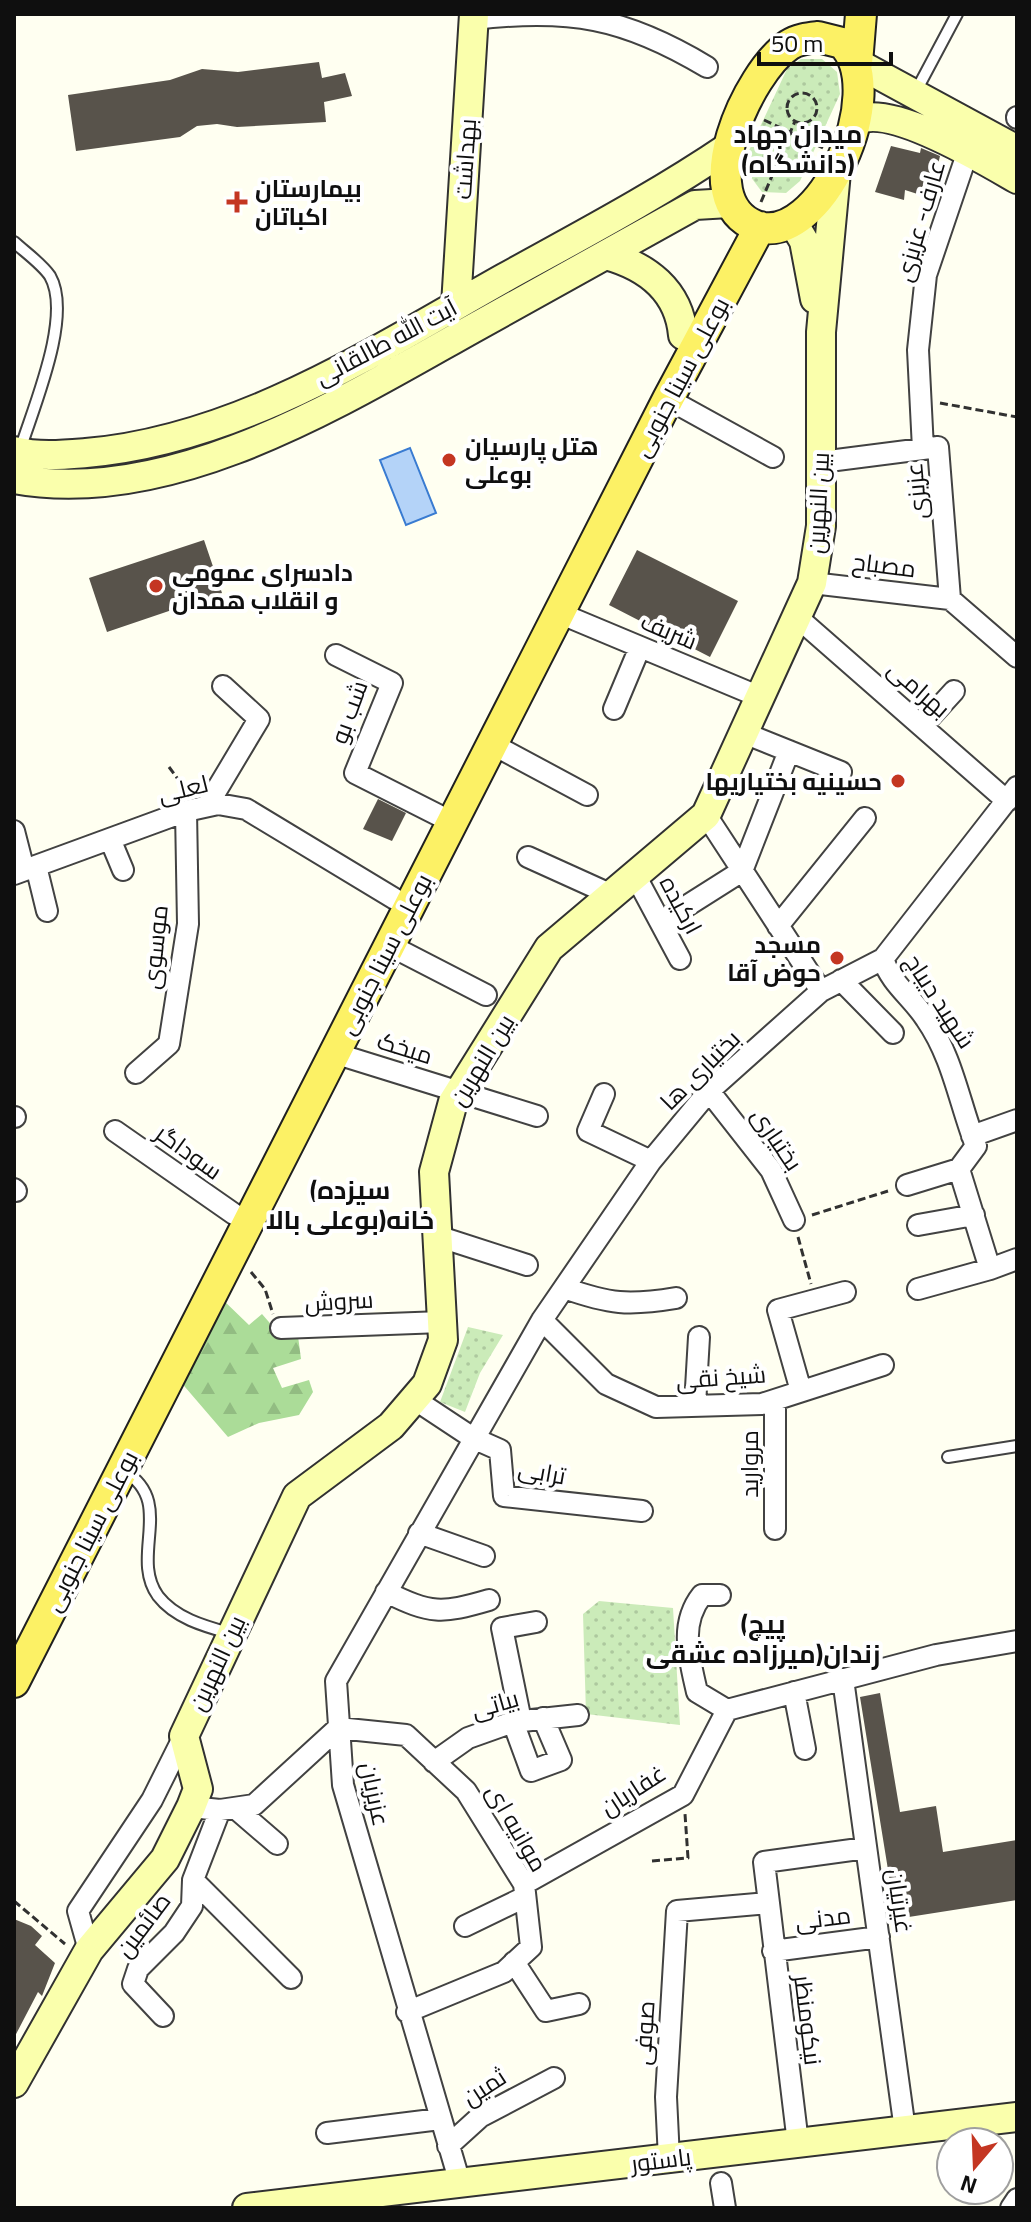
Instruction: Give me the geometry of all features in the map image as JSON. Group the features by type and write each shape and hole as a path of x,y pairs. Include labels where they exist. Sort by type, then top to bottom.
{"main road":[{"path":"861,14 857,63 861,94 857,120 839,164 809,209 792,221 772,228 746,219 725,171 730,146 743,110 777,56 811,26 818,37 842,43 857,63 1017,150"},
{"name":"بهداشت","path":"456,305 474,16"},
{"path":"857,120 877,116 968,151 1017,179"},
{"name":"آیت الله طالقانی","path":"16,460 114,450 183,436 252,412 564,245 680,180 730,146"},
{"path":"821,332 839,164"},
{"name":"آیت الله طالقانی","path":"16,460 46,485 119,479 191,464 264,439 397,371 695,205 746,219"},
{"name":"بوعلی سینا جنوبی","path":"14,1646 683,335 746,219"},
{"name":"بوعلی سینا جنوبی","path":"14,1682 668,399 746,219"},
{"path":"792,221 804,241 821,332"},
{"path":"564,245 579,269"},
{"path":"606,255 632,262 655,277 672,298 683,335"},
{"name":"بین النهرین","path":"14,2083 87,1954 165,1859 191,1807 198,1789 184,1736 297,1496 391,1426 427,1384 443,1340 434,1172 453,1102 549,948 706,815 744,733 812,583 821,526 821,332"},
{"name":"پاستور","path":"247,2208 307,2204 1017,2117"}],"street":[{"path":"474,16 574,14 612,22 651,36 707,67"},
{"name":"عارف- عزیزی","path":"923,449 918,350 926,275 968,151"},
{"path":"668,399 773,457"},
{"name":"عزیزی","path":"821,462 938,447 950,599"},
{"name":"مصباح","path":"812,583 950,599"},
{"path":"950,599 1017,657"},
{"name":"شریف","path":"559,613 760,697"},
{"name":"بهرامی","path":"797,617 922,726 1012,794"},
{"path":"614,709 640,647"},
{"name":"شب بو","path":"336,655 392,683 355,773 438,815"},
{"path":"197,809 259,719 223,686"},
{"path":"922,726 954,691"},
{"path":"744,733 841,772"},
{"path":"492,744 587,795"},
{"path":"663,921 742,871 789,751"},
{"name":"بختیاری ها","path":"473,1438 542,1320 651,1161 709,1091 821,991 883,959 1012,794"},
{"name":"لعلی","path":"25,870 218,804 246,809 395,899"},
{"name":"موسوی","path":"136,1073 169,1044 188,924 197,809"},
{"path":"706,815 821,991"},
{"path":"778,926 865,818"},
{"path":"14,831 25,870 47,911"},
{"path":"110,839 123,870"},
{"path":"528,857 612,895"},
{"name":"ارکیده","path":"635,875 663,921 680,959"},
{"path":"389,945 486,995"},
{"name":"شهید دیباج","path":"883,959 888,975 926,1018 953,1067 972,1136"},
{"path":"841,980 893,1033"},
{"name":"میخک","path":"334,1053 537,1116"},
{"name":"بختیاری","path":"709,1091 771,1170 794,1220"},
{"path":"604,1094 588,1131 651,1161"},
{"path":"907,1185 959,1169 976,1146 972,1136 1017,1120"},
{"name":"سوداگر","path":"115,1131 234,1214"},
{"path":"959,1169 990,1269"},
{"path":"918,1225 974,1215"},
{"path":"437,1236 527,1265"},
{"path":"918,1289 1017,1259"},
{"path":"564,1288 600,1301 632,1305 676,1298"},
{"path":"801,1391 778,1310 845,1292"},
{"name":"شیخ نقی","path":"542,1320 606,1384 656,1407 762,1404 883,1365"},
{"name":"سروش","path":"281,1328 442,1322"},
{"path":"695,1405 699,1337"},
{"path":"414,1399 473,1438"},
{"name":"مروارید","path":"775,1400 775,1529"},
{"name":"ترابی","path":"473,1438 500,1450 504,1496 642,1511"},
{"name":"عزیزیان","path":"460,2183 407,2012 343,1785 336,1681 473,1438"},
{"path":"419,1533 484,1556"},
{"path":"386,1592 416,1607 447,1612 489,1600"},
{"path":"720,1595 702,1595 689,1612 689,1657 697,1692 727,1710 936,1655 1017,1641"},
{"path":"536,1622 502,1628 517,1722 531,1771 561,1760 543,1718"},
{"name":"غیرتیان","path":"843,1679 905,2130"},
{"path":"794,1692 805,1749"},
{"name":"غفاریان","path":"465,1926 683,1795 727,1710"},
{"name":"بیاتی","path":"434,1762 468,1738 517,1722 578,1715"},
{"path":"191,1807 228,1809 254,1805 338,1728"},
{"name":"موانیه ای","path":"338,1728 406,1735 466,1791 525,1891 531,1947 514,1962"},
{"path":"87,1954 78,1911 146,1812 184,1736"},
{"path":"228,1809 277,1844"},
{"name":"صائمین","path":"163,2016 133,1984 138,1969 174,1933 192,1906 193,1880 228,1809"},
{"name":"نیکومنظر","path":"798,2143 764,1862 866,1848"},
{"path":"193,1880 291,1978"},
{"name":"صوفی","path":"669,2159 666,2083 677,1911 768,1903"},
{"name":"مدنی","path":"773,1951 879,1937"},
{"path":"407,2012 504,1972 514,1962 546,2011 579,2004"},
{"name":"ثمین","path":"448,2146 480,2117 554,2078"},
{"path":"327,2133 440,2119"},
{"path":"721,2183 725,2208"},
{"path":"1011,2208 1017,2199"}],"lane":[{"path":"915,93 957,14"},
{"path":"14,242 49,275 58,300 52,342 16,460"},
{"path":"948,1457 1017,1446"},
{"path":"122,1470 140,1480 151,1509 148,1560 158,1595 189,1621 230,1634"}],"path":[{"path":"802,93 812,96 817,103 814,117 803,123 795,121 788,111 789,101 802,93"},
{"path":"743,110 790,132 839,164"},
{"path":"746,219 795,121"},
{"path":"920,399 1017,417"},
{"path":"169,767 197,809"},
{"path":"816,1300 794,1220 907,1185"},
{"name":"سروش","path":"228,1261 253,1273 265,1289 281,1328"},
{"path":"652,1861 688,1858 683,1795"},
{"path":"14,1901 87,1954"}],"green space":[{"path":"801,59 822,59 837,72 840,94 800,181 786,193 762,192 750,176 746,157 787,69"},
{"path":"221,1298 249,1325 262,1314 275,1329 298,1336 301,1359 273,1368 282,1388 309,1380 313,1392 299,1415 259,1423 228,1437 179,1380"},
{"path":"468,1327 503,1335 480,1373 465,1412 440,1402"},
{"path":"599,1601 673,1608 680,1725 586,1714 583,1614"}],"water":[{"path":"410,448 436,513 406,525 380,460"}],"building":[{"path":"319,62 322,78 345,73 352,96 324,102 326,122 197,126 180,137 76,151 68,95 170,80 202,69 238,72"},
{"path":"891,146 920,153 921,148 940,156 930,198 905,190 904,200 875,192"},
{"name":"دادسرای عمومی و انقلاب همدان","path":"204,540 222,593 107,632 89,578"},
{"path":"637,550 738,601 710,657 609,605"},
{"path":"378,799 406,813 392,841 363,829"},
{"path":"880,1693 900,1812 936,1806 943,1852 1017,1840 1017,1900 896,1919 860,1697"},
{"path":"14,1919 31,1926 42,1936 35,1945 55,1963 42,1996 38,1992 14,2038"}],"place":[{"name":"بیمارستان اکباتان","path":"237,202"},
{"name":"هتل پارسیان بوعلی","path":"449,460"},
{"name":"دادسرای عمومی و انقلاب همدان","path":"156,586"},
{"name":"حسینیه بختیاریها","path":"898,781"},
{"name":"مسجد حوض آقا","path":"837,958"}],"district":[{"name":"میدان جهاد (دانشگاه)","path":"798,148"},
{"name":"(سیزده خانه(بوعلی بالا","path":"350,1204"},
{"name":"(پیچ زندان(میرزاده عشقی","path":"763,1638"}]}
